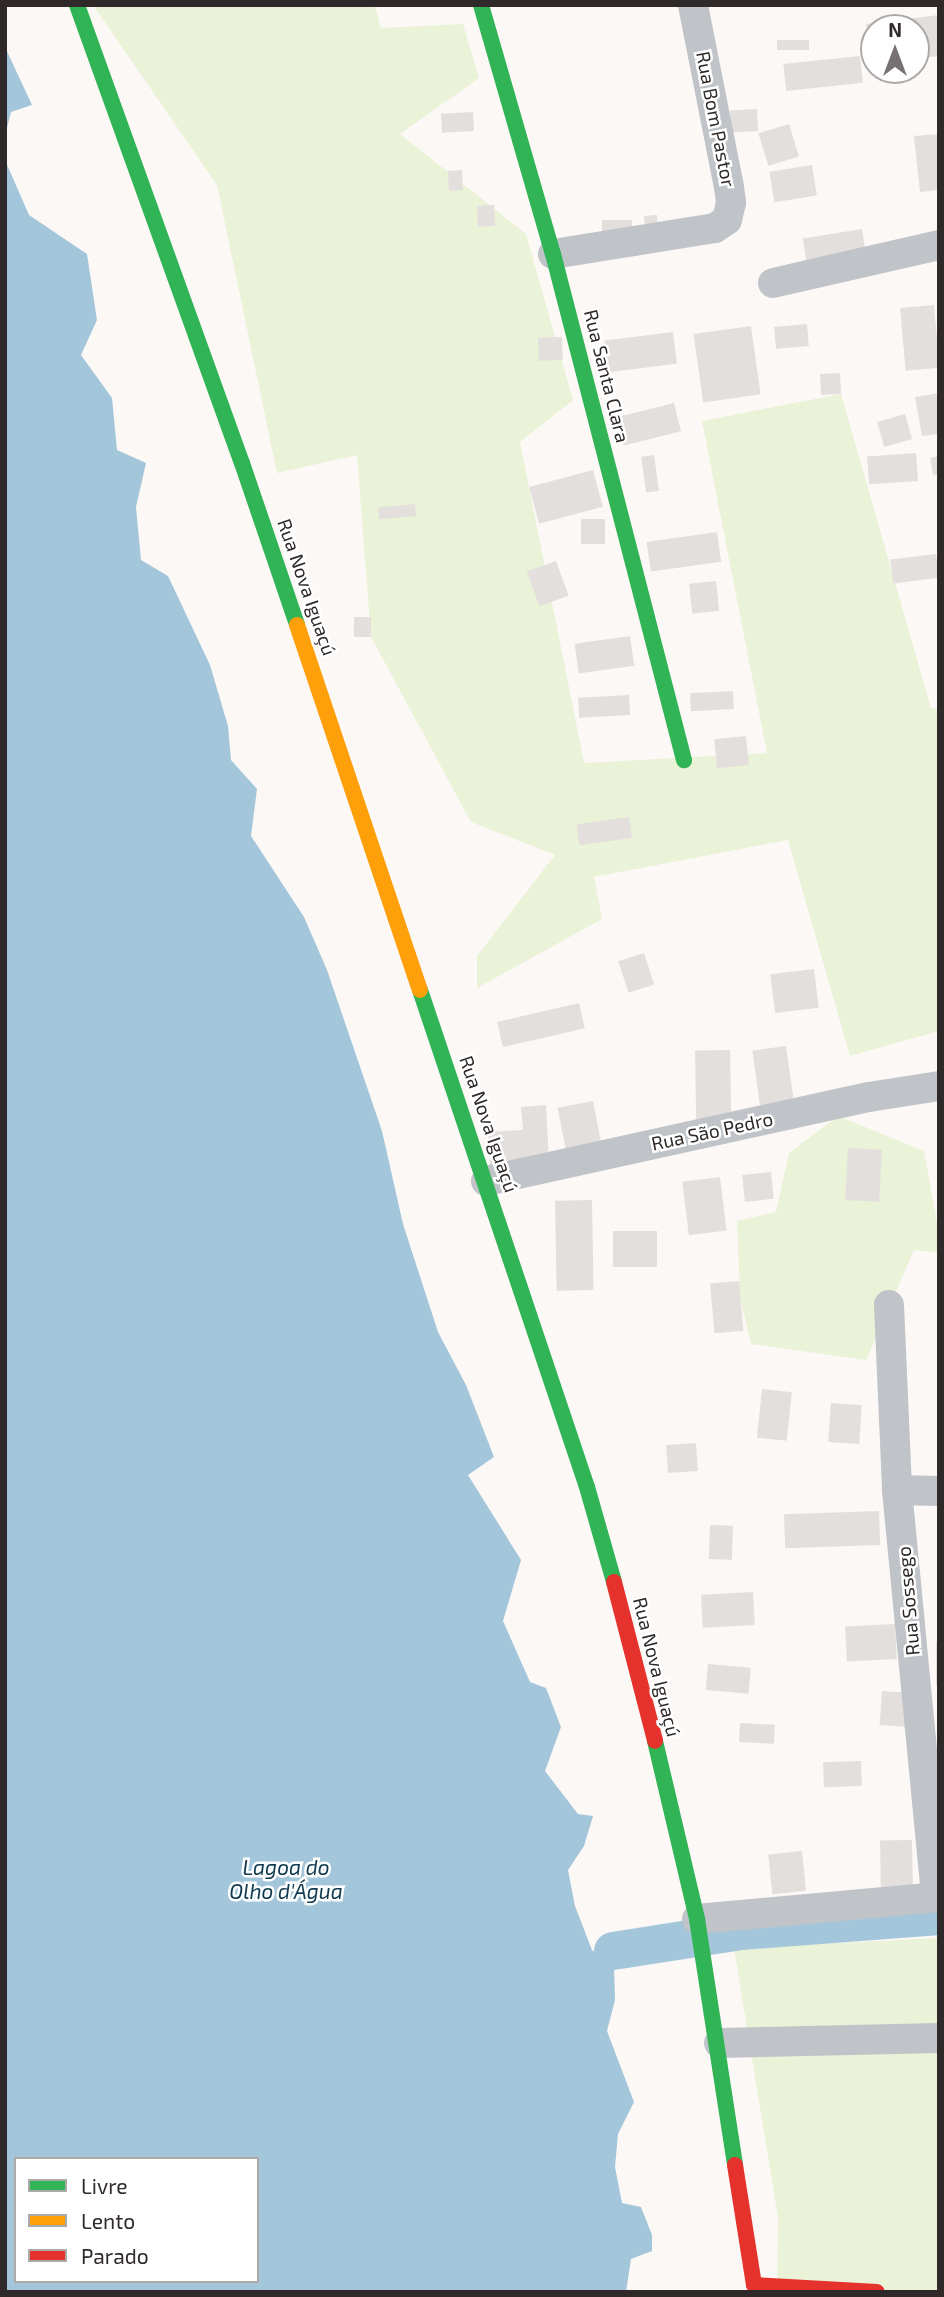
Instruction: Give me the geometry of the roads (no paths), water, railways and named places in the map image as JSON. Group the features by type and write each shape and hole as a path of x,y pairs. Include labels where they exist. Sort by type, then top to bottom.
{"street":[{"name":"Rua Nova Iguaçú","path":"77,5 242,463 587,1487 636,1663 697,1919 719,2043 754,2285 877,2292"},
{"name":"Rua Santa Clara","path":"481,5 553,254 684,760"},
{"name":"Rua Bom Pastor","path":"553,254 715,228 727,220 731,202 694,5"},
{"path":"773,283 939,245"},
{"name":"Rua São Pedro","path":"486,1181 869,1097 939,1086"},
{"name":"Rua Sossego","path":"889,1305 897,1490 937,1897"},
{"path":"897,1490 939,1491"},
{"path":"697,1919 937,1897"},
{"path":"719,2043 939,2038"}],"water":[{"path":"5,47 32,105 11,112 5,136"},
{"name":"Lagoa do Olho d'Água","path":"5,160 29,215 87,254 97,320 81,355 112,398 117,450 146,463 136,507 141,560 168,576 210,665 228,726 231,760 257,789 251,836 304,917 327,970 382,1131 403,1224 438,1332 466,1385 494,1457 468,1475 521,1560 503,1621 530,1682 546,1688 561,1727 545,1771 578,1814 593,1816 584,1846 568,1870 575,1906 592,1950 614,1966 615,2000 607,2031 634,2102 618,2134 615,2167 622,2203 641,2207 652,2235 652,2251 631,2259 626,2292 5,2292"}],"waterway":[{"path":"613,1951 741,1931 939,1916"}]}
